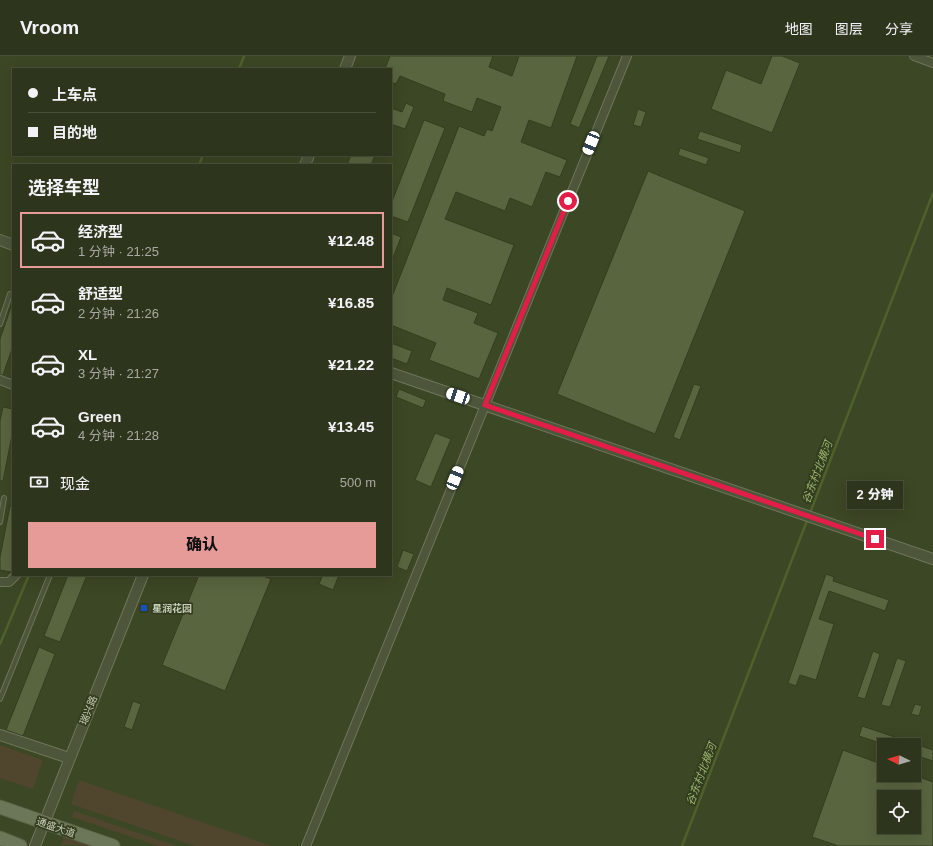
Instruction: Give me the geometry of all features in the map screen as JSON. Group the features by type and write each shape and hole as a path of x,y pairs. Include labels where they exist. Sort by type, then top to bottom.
{"main road":[{"name":"通盛大道","path":"0,807 113,846"},
{"path":"0,838 20,846"}],"street":[{"path":"345,68 350,56"},
{"path":"306,846 627,56"},
{"path":"914,56 933,63"},
{"path":"0,240 12,245"},
{"path":"392,373 933,559"},
{"path":"0,380 12,385"},
{"path":"0,582 9,582 15,576"},
{"name":"瑞兴路","path":"35,846 43,822 143,576"},
{"path":"0,735 69,758"}],"lane":[{"path":"0,324 10,294"},
{"path":"0,522 4,498"},
{"path":"0,699 50,576"}],"shaded area":[{"path":"0,745 43,760 33,789 0,778"},
{"path":"79,780 272,846 195,846 71,804"},
{"path":"74,811 177,846 158,846 72,817"},
{"path":"64,835 97,846 61,845"}],"building":[{"path":"390,56 493,56 489,67 512,76 519,56 577,56 551,128 529,120 521,142 567,160 560,177 546,172 532,207 510,198 505,211 456,192 445,219 514,245 491,305 447,288 443,300 478,313 474,323 498,333 479,379 429,360 436,343 392,325 392,296 459,126 484,136 487,129 492,131 501,107 477,98 472,112 443,101 445,94 400,76 396,84 392,82 392,68 385,68"},
{"path":"597,56 609,56 579,128 570,124"},
{"path":"772,56 782,56 800,63 772,133 711,109 726,70 761,84"},
{"path":"406,103 414,107 405,129 392,124 392,108 402,112"},
{"path":"638,109 646,112 641,127 633,125"},
{"path":"424,120 445,128 408,222 392,216 392,201"},
{"path":"700,131 742,145 740,153 697,139"},
{"path":"680,148 709,158 706,165 678,155"},
{"path":"351,156 375,156 371,164 347,164"},
{"path":"648,171 745,211 655,434 557,394"},
{"path":"392,233 401,237 392,260"},
{"path":"12,304 12,349 3,375 0,375 0,339"},
{"path":"392,343 412,351 407,364 392,358"},
{"path":"694,384 701,386 680,440 673,437"},
{"path":"399,389 426,400 423,408 396,397"},
{"path":"3,407 12,409 12,435 3,481 0,481 0,421"},
{"path":"435,433 451,439 431,487 415,480"},
{"path":"10,506 12,507 11,572 0,570 0,557"},
{"path":"403,550 414,554 407,571 397,567"},
{"path":"826,574 834,577 833,581 889,600 885,611 829,591 819,619 834,624 816,680 800,675 796,686 788,683"},
{"path":"68,576 87,576 60,642 44,636"},
{"path":"199,576 263,576 271,579 225,691 162,665"},
{"path":"323,576 339,576 333,590 319,584"},
{"path":"39,647 55,654 23,736 6,730"},
{"path":"873,651 880,654 865,699 857,697"},
{"path":"897,658 906,661 890,707 881,705"},
{"path":"133,701 141,704 132,730 124,727"},
{"path":"915,704 922,706 919,716 911,714"},
{"path":"862,726 898,738 877,738 877,742 859,736"},
{"path":"921,746 933,750 933,761 921,757"},
{"path":"843,750 877,762 877,782 921,782 921,778 933,782 933,846 839,846 812,837"}],"waterway":[{"path":"239,68 244,56"},
{"path":"199,164 203,156"},
{"name":"谷东村北横河","path":"810,513 933,193"},
{"name":"谷东村北横河","path":"682,846 808,518"},
{"path":"0,644 29,576"}],"place":[{"name":"星润花园","path":"144,608"}],"route":[{"path":"568,201 485,405 875,539"}]}
